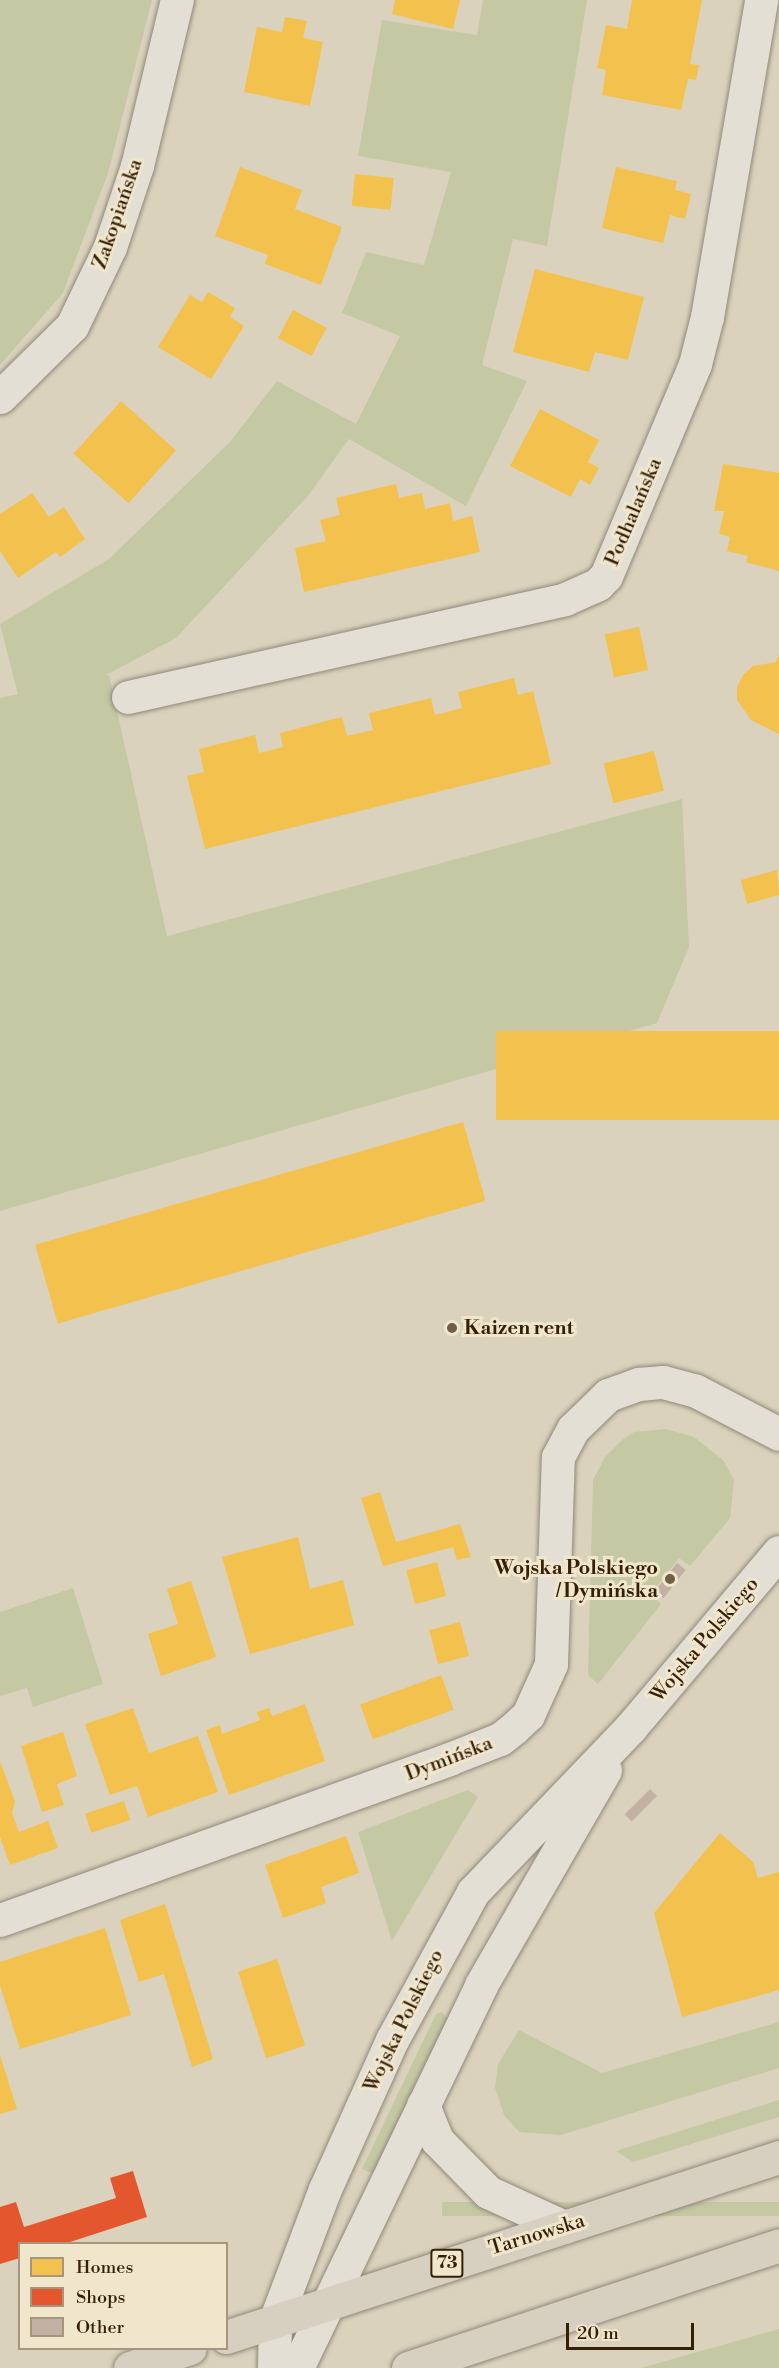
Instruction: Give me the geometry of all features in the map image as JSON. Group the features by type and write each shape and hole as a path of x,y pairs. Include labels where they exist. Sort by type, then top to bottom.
{"main road":[{"name":"Tarnowska","path":"228,2336 779,2157"},
{"path":"408,2368 779,2245"},
{"path":"130,2368 187,2350"}],"street":[{"name":"Zakopiańska","path":"0,397 72,326 110,247 137,166 177,0"},
{"name":"Podhalańska","path":"128,698 565,599 598,584 606,576 695,364 707,317 760,0"},
{"name":"Dymińska","path":"0,1920 449,1759 500,1739 514,1728 528,1715 551,1665 558,1457 573,1429 608,1395 639,1384 663,1382 696,1391 779,1434"},
{"name":"Wojska Polskiego","path":"274,2368 275,2321 325,2189 392,2040 473,1892 631,1727 779,1552"},
{"name":"Wojska Polskiego","path":"297,2368 331,2303 481,1985 631,1727"},
{"path":"423,2105 437,2140 488,2192 564,2227"}],"green space":[{"path":"0,0 152,0 108,173 63,293 0,365"},
{"path":"483,0 587,0 547,246 513,239 482,365 527,381 466,506 349,439 307,497 176,638 106,675 109,675 167,936 682,799 689,947 657,1023 0,1211 0,698 18,694 0,624 109,559 230,442 277,381 356,424 400,336 342,313 366,252 424,265 451,172 358,156 382,20 477,35"},
{"path":"666,1429 694,1437 723,1460 734,1480 730,1518 690,1566 679,1558 650,1595 661,1604 598,1684 588,1675 593,1480 605,1457 622,1440 634,1432"},
{"path":"73,1588 103,1684 33,1707 27,1688 0,1696 0,1612"},
{"path":"468,1790 478,1797 392,1941 358,1832"},
{"path":"442,2012 449,2020 374,2174 362,2169 436,2014"},
{"path":"779,2022 779,2068 561,2135 519,2132 504,2115 495,2088 498,2064 519,2030 602,2073"},
{"path":"779,2100 779,2117 633,2162 616,2151"},
{"path":"442,2202 779,2202 779,2216 442,2216"},
{"path":"779,2329 779,2368 641,2368"}],"building: Homes":[{"path":"395,0 460,0 453,29 392,14"},
{"path":"632,0 702,0 690,64 699,65 696,80 688,79 681,110 602,95 606,70 597,68 606,25 627,29"},
{"path":"285,17 307,21 303,38 323,42 310,106 244,92 257,27 282,32"},
{"path":"240,167 302,190 295,209 342,227 321,285 265,264 268,255 215,236"},
{"path":"616,167 677,181 675,190 691,194 685,219 670,215 663,243 602,228"},
{"path":"355,174 394,178 390,210 352,206"},
{"path":"535,269 644,297 628,360 595,352 589,372 513,352"},
{"path":"208,292 235,308 230,317 244,326 211,379 158,347 190,295 202,302"},
{"path":"293,310 327,328 312,356 278,338"},
{"path":"121,401 176,451 128,503 73,454"},
{"path":"540,409 599,440 588,462 599,468 590,485 580,479 571,497 510,466"},
{"path":"723,464 779,473 779,571 746,562 748,556 727,551 730,537 719,534 724,511 714,511"},
{"path":"396,484 399,498 422,493 425,509 450,503 453,521 472,516 480,552 304,592 295,548 326,541 320,520 340,515 336,498"},
{"path":"32,493 49,517 64,507 85,539 60,557 56,552 18,578 0,551 0,514"},
{"path":"639,627 648,670 614,677 605,634"},
{"path":"779,655 779,734 751,720 737,700 737,687 743,675 753,666 776,662"},
{"path":"514,678 518,695 533,691 551,764 205,849 187,776 204,772 199,749 255,735 259,753 283,747 280,733 342,717 347,736 373,730 369,713 431,698 435,715 462,708 458,692"},
{"path":"654,751 664,791 613,803 604,764"},
{"path":"777,870 779,895 747,904 741,880"},
{"path":"496,1031 779,1031 779,1120 496,1120"},
{"path":"463,1122 486,1201 58,1323 35,1245"},
{"path":"380,1492 396,1542 460,1524 471,1557 457,1560 453,1547 383,1566 361,1498"},
{"path":"298,1537 310,1589 343,1580 354,1625 250,1654 222,1557"},
{"path":"437,1562 446,1596 415,1604 406,1570"},
{"path":"191,1581 216,1657 161,1676 148,1634 178,1624 167,1589"},
{"path":"460,1622 469,1656 438,1664 429,1630"},
{"path":"441,1675 454,1710 373,1739 360,1704"},
{"path":"305,1704 325,1761 229,1795 206,1730 220,1725 222,1734 260,1720 257,1712 269,1708 272,1716"},
{"path":"133,1708 149,1753 198,1736 218,1792 148,1817 137,1786 110,1795 85,1724"},
{"path":"63,1732 77,1776 57,1784 64,1805 42,1812 21,1746"},
{"path":"0,1761 15,1802 12,1813 19,1832 48,1821 58,1848 10,1865 0,1837"},
{"path":"124,1801 130,1820 91,1833 85,1814"},
{"path":"720,1833 753,1862 758,1878 779,1872 779,1990 682,2017 654,1913"},
{"path":"346,1836 359,1873 321,1887 326,1903 283,1918 265,1865"},
{"path":"165,1904 213,2059 192,2067 164,1974 139,1982 120,1920"},
{"path":"105,1928 131,2015 20,2049 0,1985 0,1962"},
{"path":"277,1959 305,2046 266,2058 238,1972"},
{"path":"0,2055 17,2109 0,2114"}],"building: Shops":[{"path":"133,2171 147,2217 70,2242 18,2242 18,2259 0,2264 0,2207 16,2202 24,2227 116,2198 110,2178"}],"building: Other":[{"path":"677,1563 686,1570 664,1598 655,1591"},
{"path":"650,1789 657,1796 632,1822 625,1814"}],"place":[{"name":"Kaizen rent","path":"452,1328"},
{"name":"Wojska Polskiego / Dymińska","path":"670,1579"}]}
